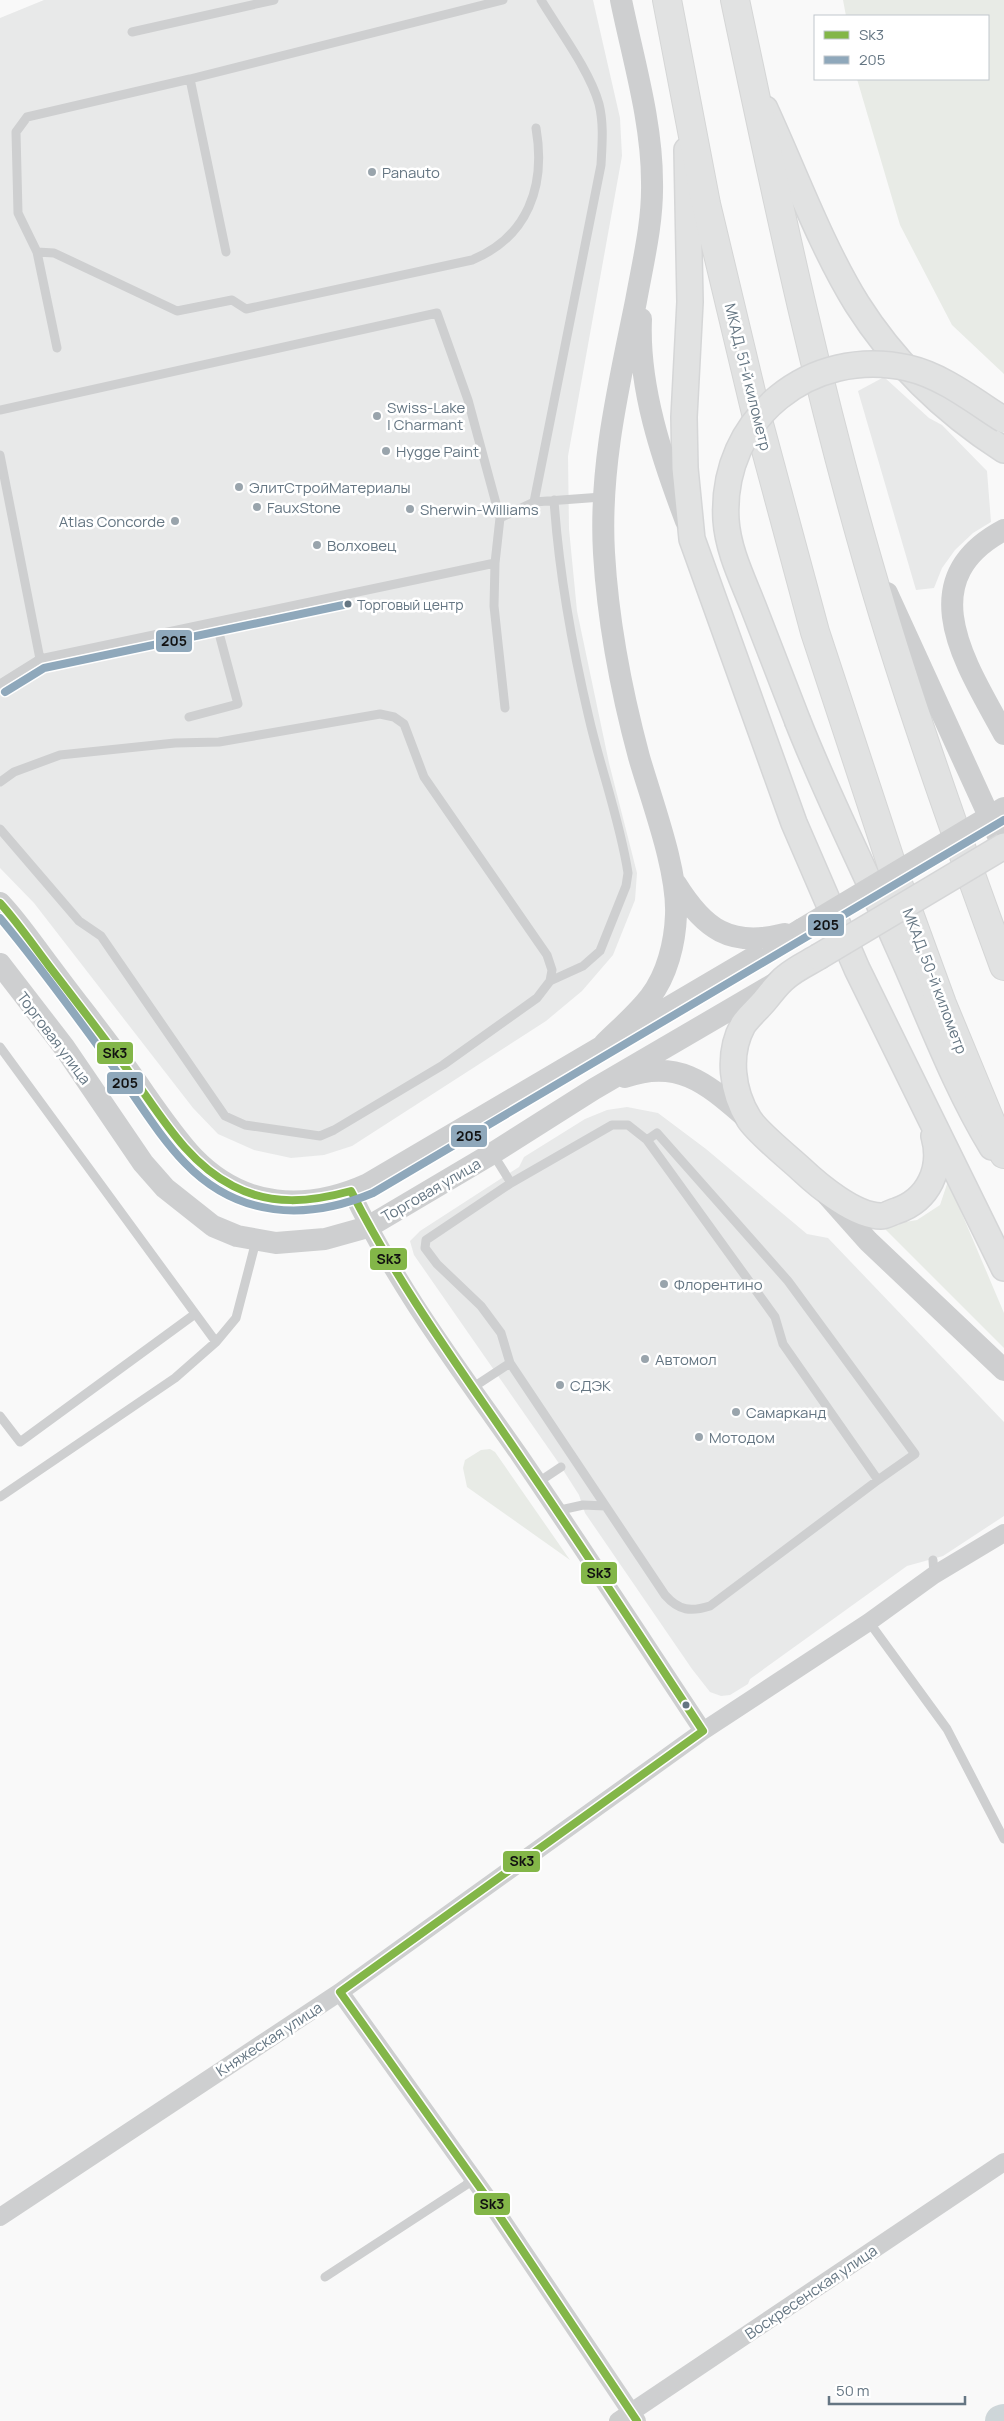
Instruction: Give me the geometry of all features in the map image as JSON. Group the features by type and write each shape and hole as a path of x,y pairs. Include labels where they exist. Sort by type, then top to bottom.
{"highway":[{"name":"МКАД, 51-й километр","path":"667,0 706,204 760,431 815,632 852,748"},
{"path":"735,0 824,396 864,544 920,726 963,854 1004,966"},
{"name":"МКАД, 50-й километр","path":"852,748 896,878 942,1004 1004,1154"}],"main road":[{"path":"751,78 826,243 857,304 914,378 978,434 1004,450"},
{"path":"684,88 689,198 690,302 685,443 692,539 794,823 857,969 1004,1268"},
{"path":"1004,420 929,375 898,366 871,363 832,369 804,380 779,397 752,426 742,443 729,481 726,501 729,540 822,783 897,943 969,1109 1004,1167"},
{"name":"Торговая улица","path":"786,976 1004,847"},
{"path":"786,976 744,1024 737,1038 733,1076 738,1094 750,1120 819,1186 857,1210 882,1216 916,1201 929,1186 936,1170 938,1148 929,1114"}],"street":[{"path":"604,1044 651,997 662,976 672,947 676,914 673,879 630,725 615,655 604,562 602,497 607,445 642,266 652,183 645,117 621,0"},
{"path":"642,266 640,334 646,380 659,440 692,539"},
{"path":"1004,530 989,538 970,555 959,575 953,595 952,614 955,636 966,664 1004,734"},
{"path":"864,544 955,737 1004,847"},
{"path":"0,903 194,1157 216,1176 245,1192 276,1202 300,1203 351,1192 802,930 1004,808"},
{"path":"673,879 692,909 708,926 724,933 747,938 773,937 802,930"},
{"name":"Торговая улица","path":"0,964 64,1048 143,1163 165,1188 213,1226 237,1236 256,1241 308,1241 332,1238 368,1227 493,1153 594,1089 786,976"},
{"path":"594,1089 638,1073 667,1071 685,1074 705,1083 750,1120"},
{"path":"819,1186 868,1241 1004,1370"},
{"path":"351,1192 368,1227 409,1296 703,1731"},
{"name":"Княжеская улица","path":"0,2216 340,1992 703,1731 869,1622 934,1567 1004,1533"},
{"path":"340,1992 472,2177 629,2418"},
{"name":"Воскресенская улица","path":"629,2418 1004,2162"}],"lane":[{"path":"132,32 274,0"},
{"path":"57,348 37,252 18,213 16,132 27,117 190,79 503,0"},
{"path":"534,502 601,165 603,141 599,103 591,84 541,0"},
{"path":"190,79 226,252"},
{"path":"37,252 54,252 177,311 232,300 246,308 472,260 487,254 505,241 524,216 538,178 540,153 536,128"},
{"path":"0,410 437,313 468,400 500,518 495,563 494,606 505,708"},
{"path":"0,455 40,659"},
{"path":"500,518 534,502 602,497"},
{"path":"550,981 583,966 600,951 626,886 628,873 572,644 558,554 554,500"},
{"path":"0,684 40,659 495,563"},
{"path":"189,717 238,704 216,622"},
{"path":"0,782 14,772 60,754 175,743 219,742 380,714 394,717 404,724 424,777 547,955 552,970 550,981 537,998 443,1065 334,1130 320,1136 245,1125 225,1116 101,936 79,921 0,829"},
{"path":"0,1047 216,1342"},
{"path":"647,1140 657,1133 788,1281 915,1454 710,1606 697,1610 681,1608 665,1596 510,1363 501,1333 481,1306 437,1264 426,1250 424,1243 511,1183 612,1125 628,1125 647,1140 775,1317 783,1344 878,1480"},
{"path":"493,1153 511,1183"},
{"path":"0,1497 175,1378 216,1342 236,1318 256,1241"},
{"path":"0,1416 20,1442 196,1314"},
{"path":"472,1388 510,1363"},
{"path":"537,1483 561,1468"},
{"path":"555,1511 582,1505 605,1506"},
{"path":"869,1622 947,1729 1004,1839"},
{"path":"325,2277 466,2185 472,2177"}],"shaded area":[{"path":"44,0 593,0 620,118 622,156 568,456 569,529 577,611 609,763 637,873 635,900 613,955 582,991 546,1021 352,1146 324,1155 291,1158 254,1150 218,1134 193,1108 34,903 0,868 0,18"},
{"path":"843,0 1004,0 1004,374 952,325 900,225 857,80 989,80 989,15 846,15"},
{"path":"884,377 929,418 942,425 987,471 991,522 973,533 955,550 942,568 934,588 916,590 858,391"},
{"path":"627,1107 658,1113 706,1149 807,1234 828,1238 1004,1422 1004,1516 943,1556 907,1566 750,1679 748,1684 730,1695 721,1696 710,1692 692,1669 585,1513 579,1495 558,1462 414,1255 410,1241 420,1231 519,1167 524,1157 585,1119 607,1110"},
{"path":"948,1181 1004,1313 1004,1348 882,1226 917,1220 940,1205"},
{"path":"490,1449 495,1452 570,1560 467,1487 463,1468 465,1460 481,1450"}],"transit line":[{"name":"205","path":"5,692 44,668 348,604"},
{"name":"205","path":"0,918 60,994 158,1130 185,1163 206,1181 227,1195 250,1204 274,1209 323,1208 373,1193 1004,820"},
{"name":"Sk3","path":"0,903 99,1032 175,1136 201,1164 233,1186 262,1197 306,1200 351,1191 410,1294 703,1731"},
{"name":"Sk3","path":"340,1992 703,1731"},
{"name":"Sk3","path":"340,1992 488,2199 637,2421"}],"place":[{"name":"Panauto","path":"372,172"},
{"name":"Swiss-Lake | Charmant","path":"377,416"},
{"name":"Hygge Paint","path":"386,451"},
{"name":"ЭлитСтройМатериалы","path":"239,487"},
{"name":"FauxStone","path":"257,507"},
{"name":"Sherwin-Williams","path":"410,509"},
{"name":"Atlas Concorde","path":"175,521"},
{"name":"Волховец","path":"317,545"},
{"name":"Торговый центр","path":"348,604"},
{"name":"Флорентино","path":"664,1284"},
{"name":"Автомол","path":"645,1359"},
{"name":"СДЭК","path":"560,1385"},
{"name":"Самарканд","path":"736,1412"},
{"name":"Мотодом","path":"699,1437"}]}
